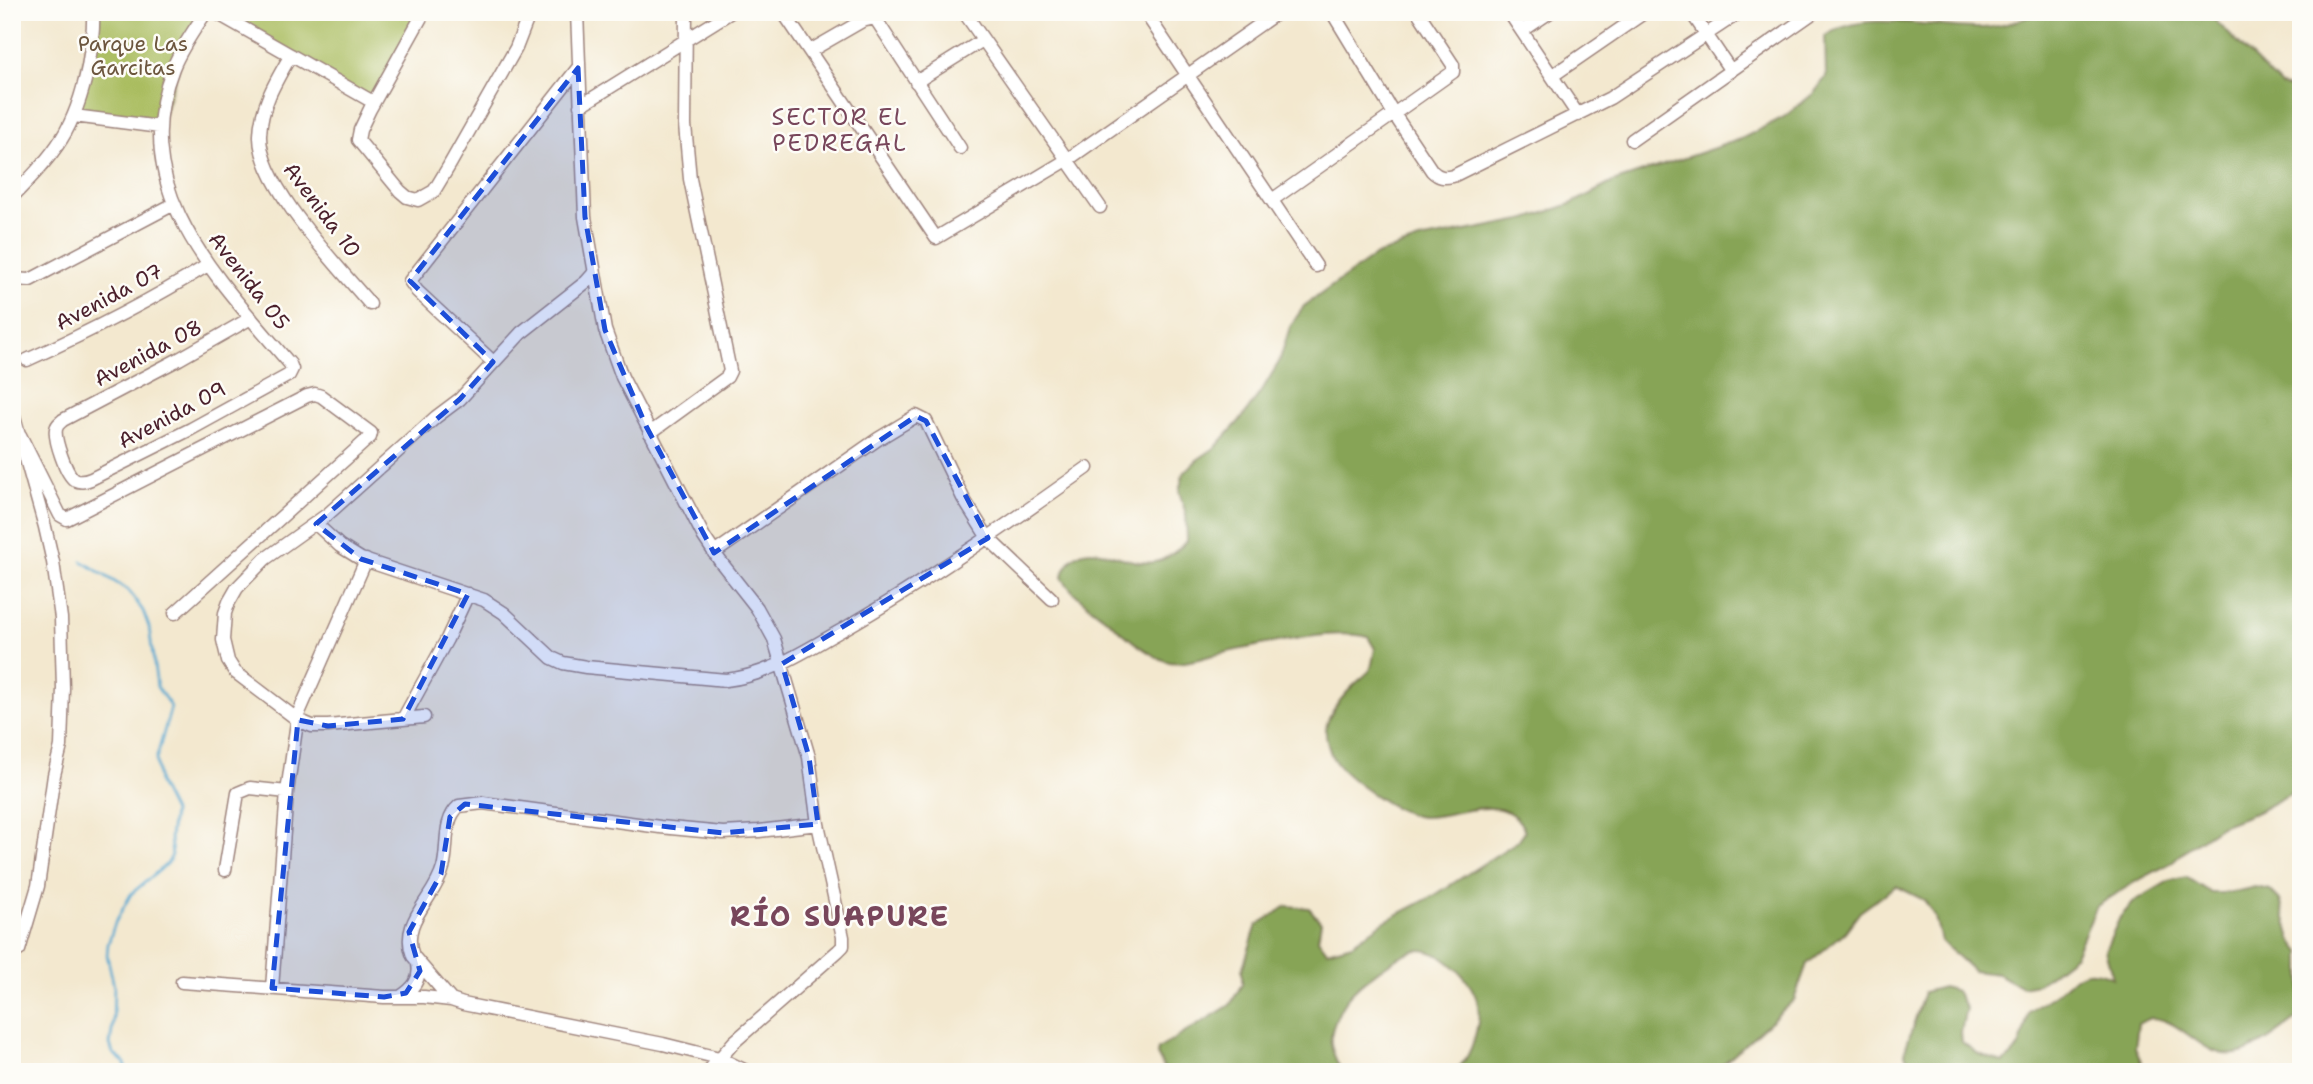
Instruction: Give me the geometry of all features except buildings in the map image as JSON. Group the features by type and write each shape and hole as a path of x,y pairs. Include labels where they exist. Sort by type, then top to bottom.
{"street":[{"path":"12,197 50,156 67,132 90,58 93,12"},
{"name":"Avenida 05","path":"206,12 173,68 166,92 160,127 162,166 174,204 188,233 208,265 290,364 292,369 289,375"},
{"path":"215,12 373,103"},
{"path":"424,12 373,103 359,135 361,145 400,191 413,199 423,198 434,191 516,48 530,12"},
{"path":"577,12 586,217 609,345 650,433 714,553 763,616 774,639 809,757 818,824 843,937 842,946 719,1058 708,1072"},
{"path":"650,433 727,377 730,371 690,179 685,125 685,12"},
{"path":"580,106 731,12"},
{"path":"783,12 936,238 1067,160 1278,12"},
{"path":"964,12 1100,207"},
{"path":"1145,12 1316,266"},
{"path":"1332,12 1432,171 1444,178 1460,173 1620,93 1740,12"},
{"path":"1272,200 1453,72 1453,65 1418,12"},
{"path":"1509,12 1578,115"},
{"path":"1522,31 1550,12"},
{"path":"1552,76 1645,12"},
{"path":"1691,12 1731,71"},
{"path":"1632,140 1814,12"},
{"path":"810,51 862,21 875,18 960,148"},
{"path":"916,82 983,40"},
{"name":"Avenida 10","path":"291,55 267,98 261,123 262,155 278,189 370,304"},
{"path":"493,362 417,291 410,281 578,68"},
{"path":"74,116 160,127"},
{"path":"12,279 30,280 174,204"},
{"name":"Avenida 07","path":"27,360 110,320 208,265"},
{"path":"424,717 328,726 312,726 298,720 236,672 228,661 224,627 229,602 248,575 274,551 316,524 436,417 460,399 520,333 594,273"},
{"name":"Avenida 08","path":"72,478 65,466 56,434 57,426 63,420 251,318"},
{"name":"Avenida 09","path":"72,478 79,482 92,479 289,375"},
{"path":"20,435 60,515 66,519 307,396 315,394 321,397 371,433 370,437 175,613"},
{"path":"12,409 53,562 61,618 63,688 61,746 54,775 38,886 19,950"},
{"path":"714,553 878,439 916,416 926,421 963,498 988,538 1052,599"},
{"path":"316,524 348,552 468,594 495,607 546,653 563,663 726,680 747,678 782,664 904,594 1087,468"},
{"path":"272,988 287,792 298,720 307,693 366,560"},
{"path":"402,719 447,639 468,594"},
{"path":"225,870 238,793 250,788 287,792"},
{"path":"451,1000 418,963 410,947 409,932 441,874 450,817 459,806 483,803 723,833 818,824"},
{"path":"400,997 419,977 418,963"},
{"path":"182,982 451,1000 645,1040 719,1058 748,1072"}],"highlighted area":[{"path":"578,68 585,217 605,330 646,426 714,553 916,416 926,421 988,538 782,664 809,757 818,824 723,833 465,804 450,817 441,874 409,932 420,971 406,993 384,997 272,988 298,720 328,726 403,719 468,594 361,559 316,524 460,399 493,362 410,281"}],"green space":[{"name":"Parque Las Garcitas","path":"93,12 206,12 186,43 160,127 74,116"},
{"path":"215,12 424,12 373,102"},
{"path":"2044,12 2207,12 2281,86 2301,90 2301,788 2257,812 2221,826 2173,862 2097,906 2075,955 2038,984 2022,987 1998,974 1973,971 1941,941 1935,917 1924,900 1896,886 1860,912 1845,932 1807,964 1794,1000 1723,1064 1718,1072 1452,1072 1463,1063 1473,1043 1479,1015 1478,1004 1471,987 1455,968 1439,955 1419,950 1401,956 1379,970 1345,1001 1338,1014 1331,1040 1342,1072 1166,1072 1157,1055 1158,1049 1230,1005 1242,984 1242,970 1257,925 1287,906 1309,908 1321,922 1318,939 1327,951 1352,944 1385,921 1435,895 1518,841 1525,831 1517,818 1494,808 1424,817 1402,811 1375,796 1350,777 1334,760 1327,741 1327,723 1341,700 1370,670 1375,649 1368,637 1335,634 1314,636 1190,661 1166,661 1136,644 1071,590 1062,577 1070,562 1079,554 1090,551 1128,560 1154,562 1168,557 1187,541 1186,514 1179,492 1183,474 1216,447 1242,418 1279,362 1290,327 1304,306 1376,255 1419,240 1527,219 1573,203 1613,182 1741,139 1784,117 1814,93 1826,77 1825,36 1842,28 1880,21 1988,28"},
{"path":"2186,877 2211,893 2230,893 2255,887 2270,890 2280,900 2291,939 2301,952 2301,1016 2257,1046 2241,1053 2228,1054 2206,1047 2164,1020 2149,1019 2138,1024 2135,1048 2146,1072 1916,1072 1904,1053 1924,992 1943,987 1956,991 1966,1008 1961,1032 1962,1042 1977,1053 2002,1063 2015,1053 2029,1012 2083,973 2096,972 2113,978 2105,950 2120,917 2135,901 2169,881"}],"waterway":[{"path":"12,517 19,527"},
{"path":"82,561 129,591 143,611 149,627 157,687 171,707 156,760 159,784 173,812 170,839 172,855 168,863 131,894 115,923 108,944 107,955 114,986 110,1044 113,1053 125,1063 126,1072"}],"district":[{"name":"SECTOR EL PEDREGAL","path":"840,130"},
{"name":"RÍO SUAPURE","path":"840,916"}]}
